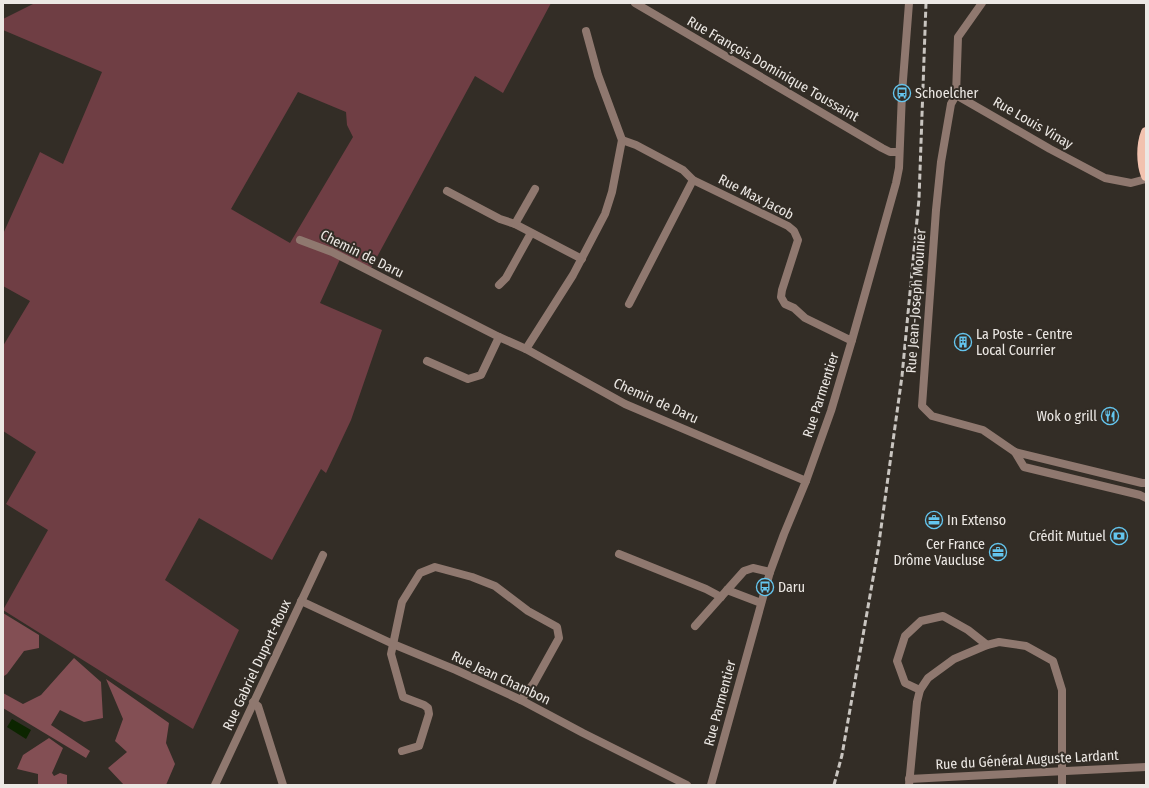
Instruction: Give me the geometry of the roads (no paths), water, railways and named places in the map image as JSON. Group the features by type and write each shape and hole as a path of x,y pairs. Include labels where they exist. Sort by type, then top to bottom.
{"main road":[{"path":"1146,132 1143,154 1146,176"}],"street":[{"name":"Rue François Dominique Toussaint","path":"635,3 882,148 890,152 899,152"},
{"name":"Rue Parmentier","path":"711,785 770,572 806,481 831,411 896,183 899,168 902,92 909,3"},
{"path":"956,95 958,37 982,3"},
{"path":"526,349 573,275 605,214 612,192 622,140 598,75 586,31"},
{"name":"Rue Louis Vinay","path":"956,95 1050,149 1105,178 1131,183 1146,179"},
{"name":"Rue Jean-Joseph Mounier","path":"956,95 951,104 941,162 936,210 922,406 932,416 982,430 1015,452 1144,483"},
{"path":"622,140 636,145 682,170 693,180 630,304"},
{"name":"Rue Max Jacob","path":"693,180 788,226 794,231 798,240 781,297 785,304 794,308 805,318 852,340"},
{"path":"515,224 535,189"},
{"path":"447,191 582,259"},
{"path":"499,285 506,278 531,233"},
{"name":"Chemin de Daru","path":"300,240 332,252 499,337 526,349 625,404 806,481"},
{"path":"426,361 468,379 481,375 499,337"},
{"name":"Rue Jean-Joseph Mounier","path":"1015,452 1024,467 1143,497"},
{"path":"1143,497 1144,483"},
{"path":"619,554 706,589 721,597"},
{"name":"Rue Gabriel Duport-Roux","path":"215,785 323,555"},
{"path":"402,750 419,746 429,714 428,708 424,705 403,697 391,654 402,602 420,573 435,567 472,577 495,586 528,611 557,627 559,638 534,683 521,700"},
{"path":"695,626 744,571 754,568 770,572"},
{"path":"727,590 761,603"},
{"name":"Rue Jean Chambon","path":"301,601 393,644 456,670 521,700 583,734 687,785"},
{"path":"920,690 905,683 897,661 905,636 921,621 943,616 968,630 987,645"},
{"path":"909,782 917,702 920,690 928,678 954,659 987,645 999,642 1026,646 1053,661 1062,690 1062,785"},
{"path":"254,702 258,706 283,785"},
{"name":"Rue du Général Auguste Lardant","path":"909,782 1146,767"}],"railway":[{"path":"834,785 842,755 878,550 902,376 919,199 926,3"}],"place":[{"name":"Schoelcher","path":"902,93"},
{"name":"La Poste - Centre Local Courrier","path":"963,342"},
{"name":"Wok o grill","path":"1110,416"},
{"name":"In Extenso","path":"934,520"},
{"name":"Crédit Mutuel","path":"1119,536"},
{"name":"Cer France Drôme Vaucluse","path":"998,552"},
{"name":"Daru","path":"765,587"}]}
